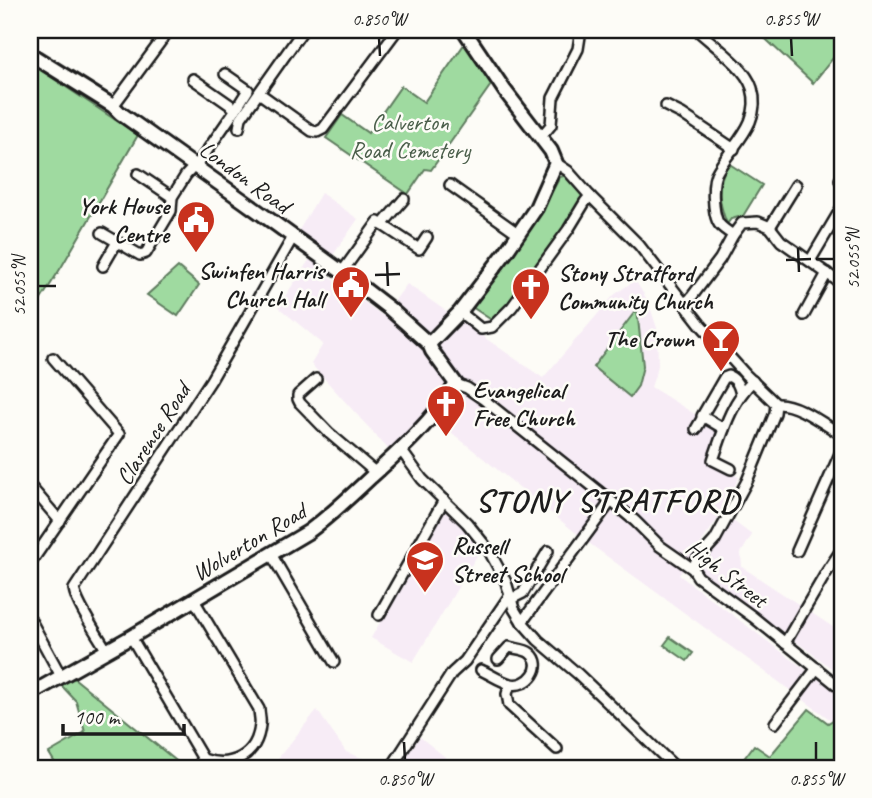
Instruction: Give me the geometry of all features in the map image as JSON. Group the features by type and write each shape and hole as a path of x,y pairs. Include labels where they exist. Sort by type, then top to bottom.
{"street":[{"path":"113,106 169,30"},
{"path":"239,128 241,118 303,30"},
{"path":"259,93 317,132 323,129 397,30"},
{"path":"464,30 553,154 556,163 568,171 639,246 701,325 753,381 776,402 814,417 842,435"},
{"path":"540,138 551,125 553,98 578,49 581,30"},
{"path":"697,30 742,70 752,88 754,108 748,128 715,176 712,193 715,218 719,226 733,235"},
{"name":"London Road","path":"30,54 113,106 390,309 429,344 456,384"},
{"path":"102,233 140,255 146,253 171,211 172,197 186,174 202,158 248,90 225,74"},
{"path":"193,79 236,108"},
{"path":"666,106 734,149"},
{"path":"429,344 460,312 519,234 536,208 556,163"},
{"path":"138,174 172,197"},
{"path":"450,184 519,234"},
{"path":"770,227 796,185"},
{"path":"460,312 481,329 492,327 512,307 590,196"},
{"path":"382,225 404,200"},
{"path":"810,261 842,207"},
{"path":"342,272 378,222 419,249 427,237"},
{"path":"684,303 690,299 720,259 742,223 758,222 770,227 781,241 842,285"},
{"name":"Clarence Road","path":"107,650 74,589 211,380 293,237"},
{"path":"103,266 117,242"},
{"path":"804,315 827,273"},
{"path":"30,564 119,434 53,358"},
{"path":"696,429 724,378 729,376 734,379 741,394"},
{"path":"316,379 298,395 300,403 376,473"},
{"path":"732,469 713,460 741,394 753,381"},
{"name":"Wolverton Road","path":"30,694 308,532 401,450 456,384"},
{"name":"High Street","path":"456,384 483,399 611,501 660,546 693,569 698,577 842,689"},
{"path":"693,569 696,561 715,540 747,481 775,413 776,402"},
{"path":"703,417 724,429"},
{"path":"797,551 842,449"},
{"path":"401,450 422,479 467,523 488,549 506,582 514,609 538,640 578,674 676,768"},
{"path":"30,486 60,521"},
{"path":"379,615 444,499"},
{"path":"523,622 611,501"},
{"path":"785,643 842,549"},
{"path":"391,768 452,673 465,661 511,597 523,593 548,551"},
{"path":"271,554 334,662"},
{"path":"131,637 204,759 225,763 239,759 250,752 257,740 261,724 259,709 194,600"},
{"path":"30,619 61,676"},
{"path":"529,652 538,640"},
{"path":"481,670 510,684 530,680 536,671 535,659 529,652 509,647 498,659"},
{"path":"775,723 817,668"},
{"path":"510,684 507,694 509,705 557,749"}],"shaded area":[{"path":"321,193 358,219 322,271 383,316 407,284 543,378 614,295 635,280 648,301 657,328 658,366 651,387 719,433 707,462 739,477 719,517 679,575 842,697 842,728 586,541 436,420 422,415 389,450 311,364 323,344 278,307 319,245 299,230"},
{"name":"Russell Street School","path":"445,509 481,549 413,662 371,638"},
{"path":"733,521 752,535 741,553 742,567 842,633 842,676 700,570"},
{"path":"317,710 346,752 389,768 270,768"},
{"path":"420,737 459,768 389,768 404,760"}],"green space":[{"path":"756,30 833,30 837,53 813,83"},
{"name":"Calverton Road Cemetery","path":"465,43 493,82 431,170 425,169 408,194 326,138 342,115 368,133 401,86 424,102"},
{"path":"30,63 138,135 30,317 30,94 36,83 30,80"},
{"path":"728,163 762,185 743,216 731,219 727,224 720,194"},
{"path":"567,175 586,195 531,277 493,321 472,307 519,244 560,177"},
{"path":"178,267 199,285 178,316 147,295"},
{"path":"637,309 643,366 638,386 630,397 593,367"},
{"path":"670,637 693,653 687,661 664,645"},
{"path":"72,676 185,768 58,768 49,753 85,732 76,701 59,683"},
{"path":"809,709 828,723 842,716 838,729 842,732 842,755 832,768 776,768 778,764 773,768 737,768 754,745 770,756"}],"waterway":[{"path":"834,30 842,55"}],"place":[{"name":"York House Centre","path":"196,254"},
{"name":"Swinfen Harris Church Hall","path":"351,319"},
{"name":"Stony Stratford Community Church","path":"531,321"},
{"name":"The Crown","path":"721,373"},
{"name":"Evangelical Free Church","path":"446,438"},
{"name":"Russell Street School","path":"425,594"}],"district":[{"name":"STONY STRATFORD","path":"608,500"}]}
